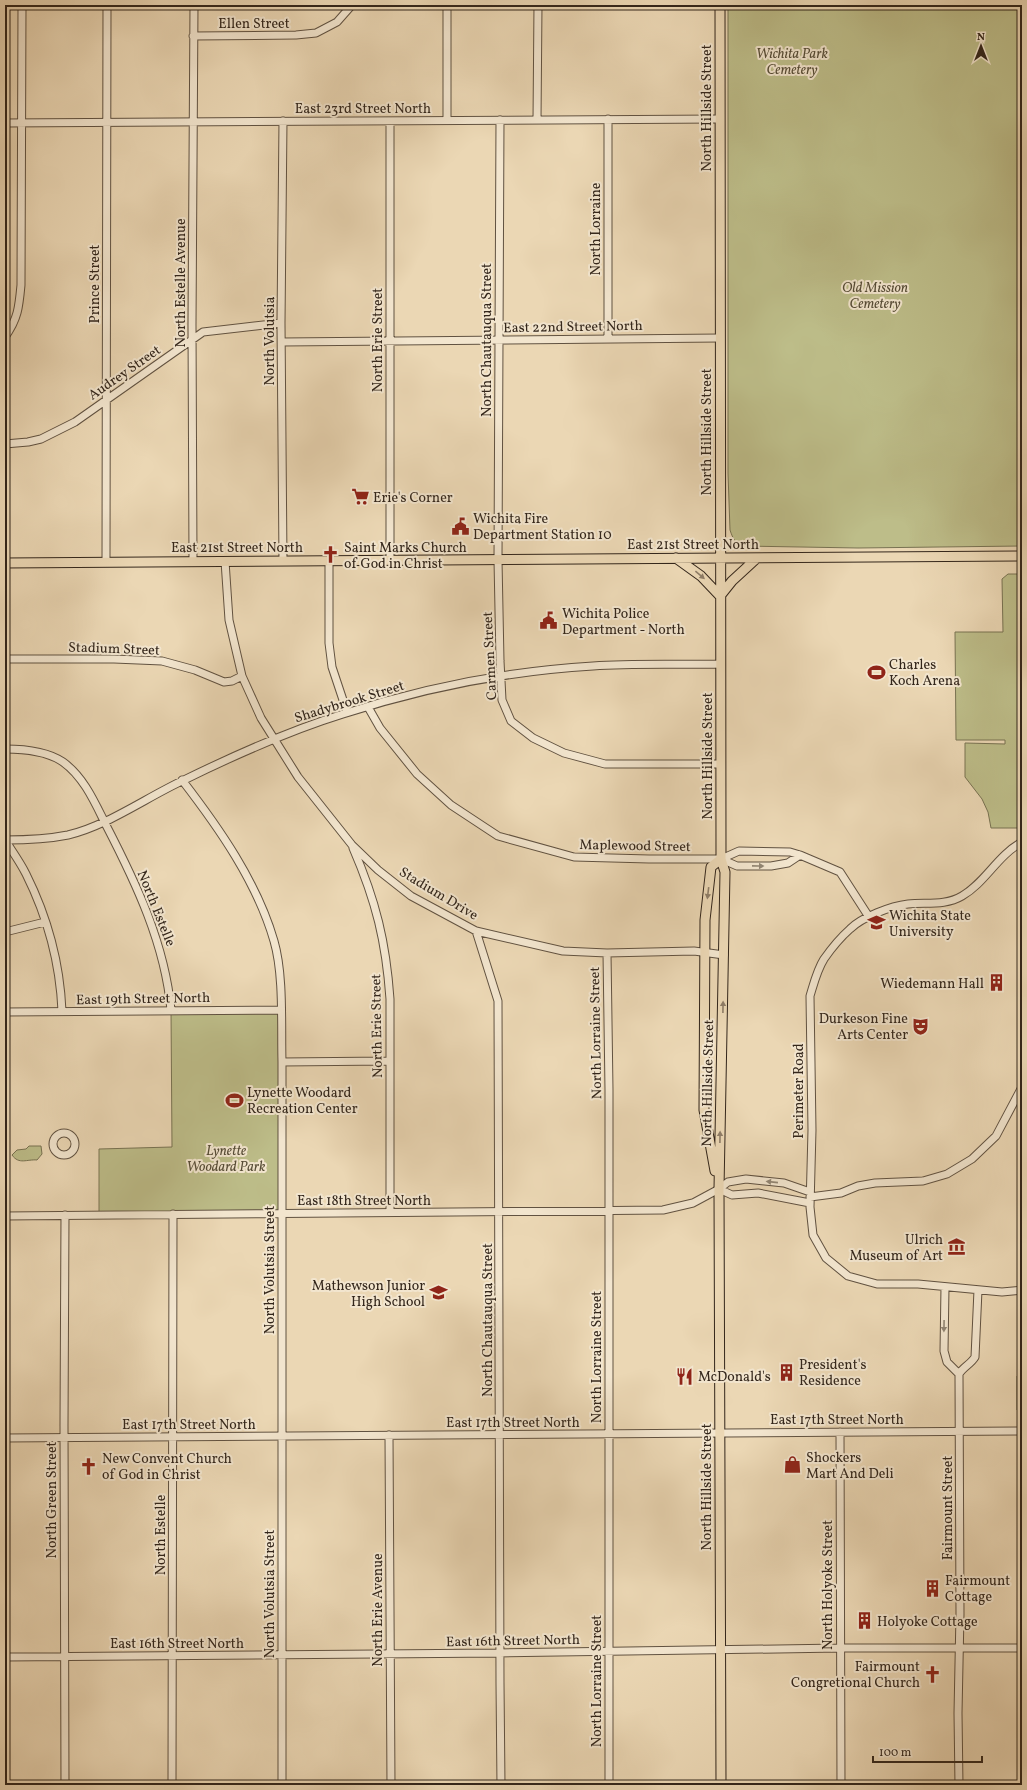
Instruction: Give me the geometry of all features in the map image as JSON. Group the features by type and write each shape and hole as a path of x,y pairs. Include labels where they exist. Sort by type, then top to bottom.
{"main road":[{"name":"North Hillside Street","path":"720,5 721,859 725,872 719,1190 721,1433 720,1785"},
{"name":"East 21st Street North","path":"5,563 1022,556"},
{"path":"676,558 701,576 720,596 732,581 757,558"},
{"name":"North Hillside Street","path":"719,1190 704,1110 704,953 705,920 711,867 721,859"}],"street":[{"path":"6,336 14,325 19,309 21,285 22,5"},
{"name":"Prince Street","path":"106,562 108,5"},
{"name":"North Estelle Avenue","path":"193,561 192,340 194,5"},
{"name":"Ellen Street","path":"193,36 296,35 316,33 337,22 352,5"},
{"path":"447,5 447,120"},
{"path":"537,120 538,5"},
{"name":"North Lorraine","path":"608,119 608,339"},
{"name":"East 23rd Street North","path":"5,123 720,119"},
{"name":"North Chautauqua Street","path":"498,560 500,120"},
{"name":"North Volutsia","path":"283,121 281,322 283,561"},
{"name":"North Erie Street","path":"390,121 390,560"},
{"name":"Audrey Street","path":"5,444 41,439 75,422 203,332 281,322"},
{"name":"East 22nd Street North","path":"282,342 720,338"},
{"name":"Carmen Street","path":"498,560 502,700 511,721 533,738 564,753 605,764 721,764"},
{"path":"225,561 229,620 242,676"},
{"path":"329,561 330,655 332,667 347,712"},
{"name":"Stadium Street","path":"5,659 114,659 162,661 195,670 224,682 232,681 242,676"},
{"name":"Shadybrook Street","path":"5,840 31,840 68,835 104,821 182,780 274,739 347,712 434,689 501,677 594,666 721,664"},
{"name":"Stadium Drive","path":"242,676 261,718 298,777 352,845 378,870 411,896 476,931 563,952 607,953 694,951 724,955"},
{"name":"Maplewood Street","path":"368,707 380,728 417,774 451,805 498,836 574,857 649,860 721,859"},
{"name":"North Estelle","path":"5,749 21,749 46,754 63,762 75,773 88,791 140,896 154,932 168,984 171,1010"},
{"name":"North Volutsia Street","path":"182,780 226,842 258,898 274,941 279,969 282,1062 282,1785"},
{"path":"5,840 26,873 45,922 56,961 61,988 62,1011"},
{"name":"Perimeter Road","path":"1022,842 1011,848 990,868 974,888 960,897 940,903 898,906 869,917 850,928 824,959 816,976 810,996 812,1130 810,1197 813,1235 826,1258 848,1276 877,1284 918,1284 1002,1292 1022,1290"},
{"name":"North Erie Street","path":"352,845 369,884 382,932 388,966 390,999 390,1212"},
{"path":"721,859 739,851 790,852 800,855 840,872 869,917"},
{"path":"721,859 737,866 771,866 788,863 800,855"},
{"path":"5,932 45,922"},
{"name":"North Chautauqua Street","path":"476,931 498,1001 500,1211 499,1653 501,1785"},
{"name":"North Lorraine Street","path":"607,953 609,1785"},
{"name":"East 19th Street North","path":"5,1012 281,1010"},
{"path":"282,1062 389,1061"},
{"path":"719,1190 732,1195 758,1193 810,1197 841,1193 858,1186 875,1183 923,1181 946,1174 972,1159 996,1136 1022,1087"},
{"name":"East 18th Street North","path":"5,1216 663,1210 693,1203 719,1190 728,1182 746,1179 784,1183 810,1197"},
{"name":"North Estelle","path":"172,1785 173,1214"},
{"name":"North Green Street","path":"64,1785 65,1215"},
{"path":"945,1287 944,1351 947,1362 959,1374 972,1362 975,1357 978,1290"},
{"name":"Fairmount Street","path":"959,1374 959,1785"},
{"name":"East 17th Street North","path":"5,1438 1022,1431"},
{"name":"North Holyoke Street","path":"840,1432 841,1785"},
{"name":"North Erie Avenue","path":"390,1435 389,1654 391,1785"},
{"name":"East 16th Street North","path":"5,1657 283,1656 720,1651 840,1648 1022,1648"}],"green space":[{"name":"Old Mission Cemetery","path":"728,5 1022,5 1022,546 858,548 743,546 738,544 733,538 730,530 728,473"},
{"path":"1008,574 1022,574 1022,828 991,828 988,812 982,799 965,777 965,743 1005,744 1005,740 956,740 955,632 1003,632 1002,579"},
{"name":"Lynette Woodard Park","path":"171,1010 281,1010 282,1213 99,1214 99,1149 172,1147"},
{"path":"29,1146 41,1146 42,1154 37,1160 20,1161 12,1155 17,1150 26,1149"},
{"path":"1022,1373 1022,1413 1017,1410 1017,1376"}],"place":[{"name":"Erie's Corner","path":"360,497"},
{"name":"Wichita Fire Department Station 10","path":"460,526"},
{"name":"Saint Marks Church of God in Christ","path":"331,555"},
{"name":"Wichita Police Department - North","path":"549,621"},
{"name":"Charles Koch Arena","path":"876,672"},
{"name":"Wichita State University","path":"876,923"},
{"name":"Wiedemann Hall","path":"997,983"},
{"name":"Durkeson Fine Arts Center","path":"921,1026"},
{"name":"Lynette Woodard Recreation Center","path":"234,1100"},
{"name":"Ulrich Museum of Art","path":"956,1247"},
{"name":"Mathewson Junior High School","path":"438,1293"},
{"name":"President's Residence","path":"786,1372"},
{"name":"McDonald's","path":"685,1376"},
{"name":"Shockers Mart And Deli","path":"793,1465"},
{"name":"New Convent Church of God in Christ","path":"89,1466"},
{"name":"Fairmount Cottage","path":"932,1588"},
{"name":"Holyoke Cottage","path":"864,1621"},
{"name":"Fairmount Congretional Church","path":"933,1674"}],"park label":[{"name":"Wichita Park Cemetery","path":"792,62"}]}
